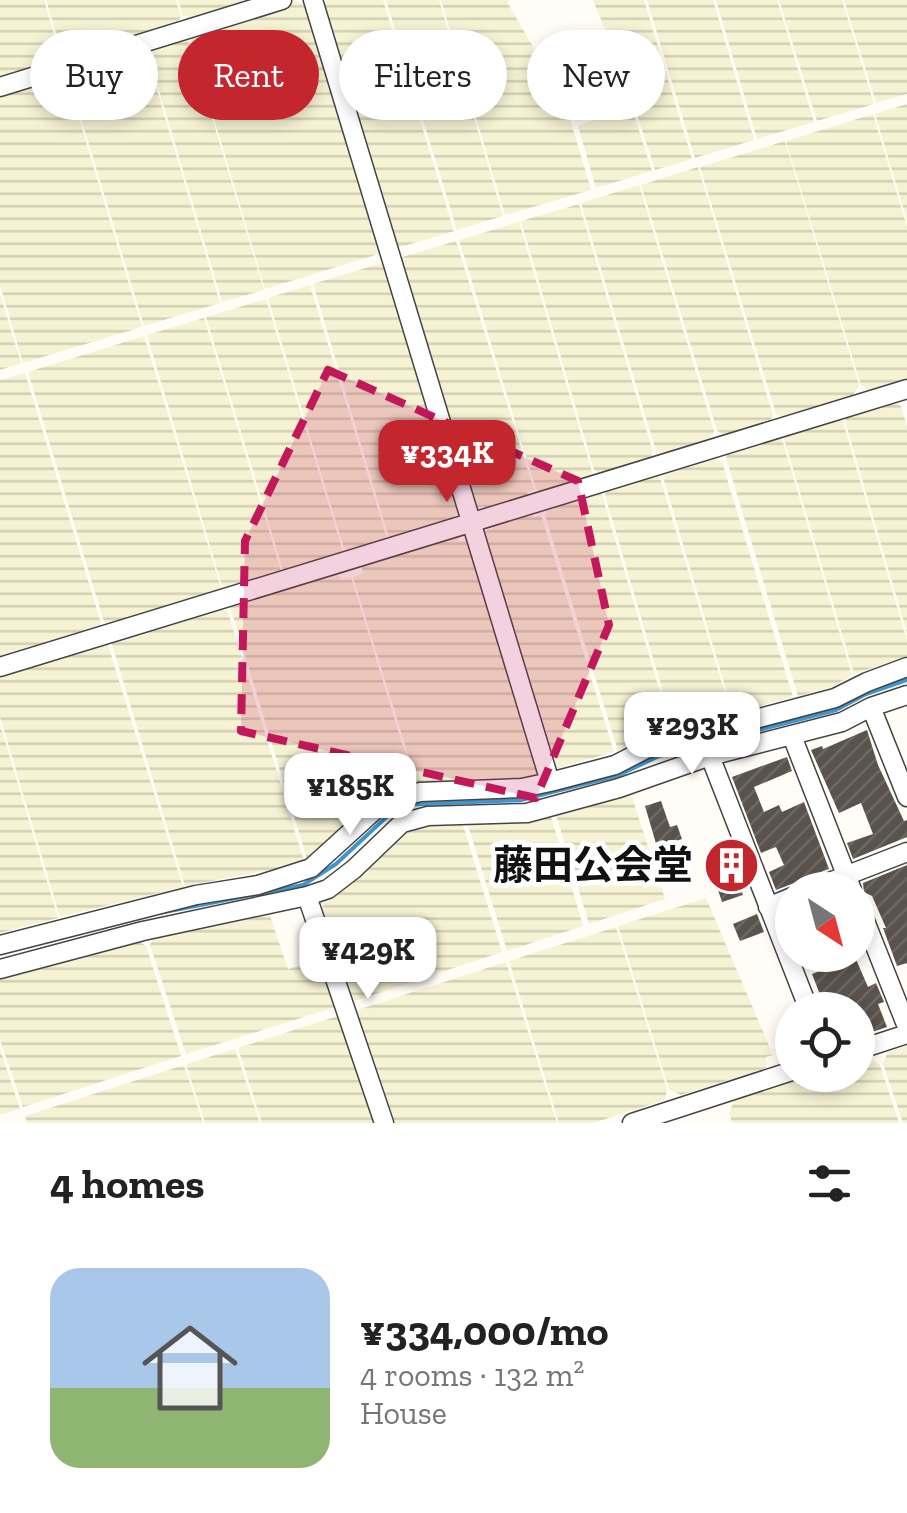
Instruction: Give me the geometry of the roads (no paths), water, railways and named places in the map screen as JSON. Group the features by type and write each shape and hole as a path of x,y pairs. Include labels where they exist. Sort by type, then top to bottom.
{"street":[{"path":"0,88 282,0"},
{"path":"313,0 550,782"},
{"path":"0,667 907,389"},
{"path":"0,944 196,895 258,885 312,868 376,809 397,798 420,792 522,788 615,766 646,749 835,698 907,668"},
{"path":"0,969 143,931 308,896 354,870 402,823 428,816 526,813 619,788 710,756 842,722 907,696"},
{"path":"872,707 907,797"},
{"path":"792,736 845,872"},
{"path":"710,756 802,992"},
{"path":"868,872 907,852"},
{"path":"308,896 384,1123"},
{"path":"768,908 775,905"},
{"path":"875,946 907,1030 875,1043"},
{"path":"632,1123 775,1077"}],"waterway":[{"path":"402,805 521,800 619,775 659,756 836,710 866,694 907,680"},
{"path":"159,913 303,885 336,864 394,810"}],"place":[{"name":"藤田公会堂","path":"732,865"}]}
